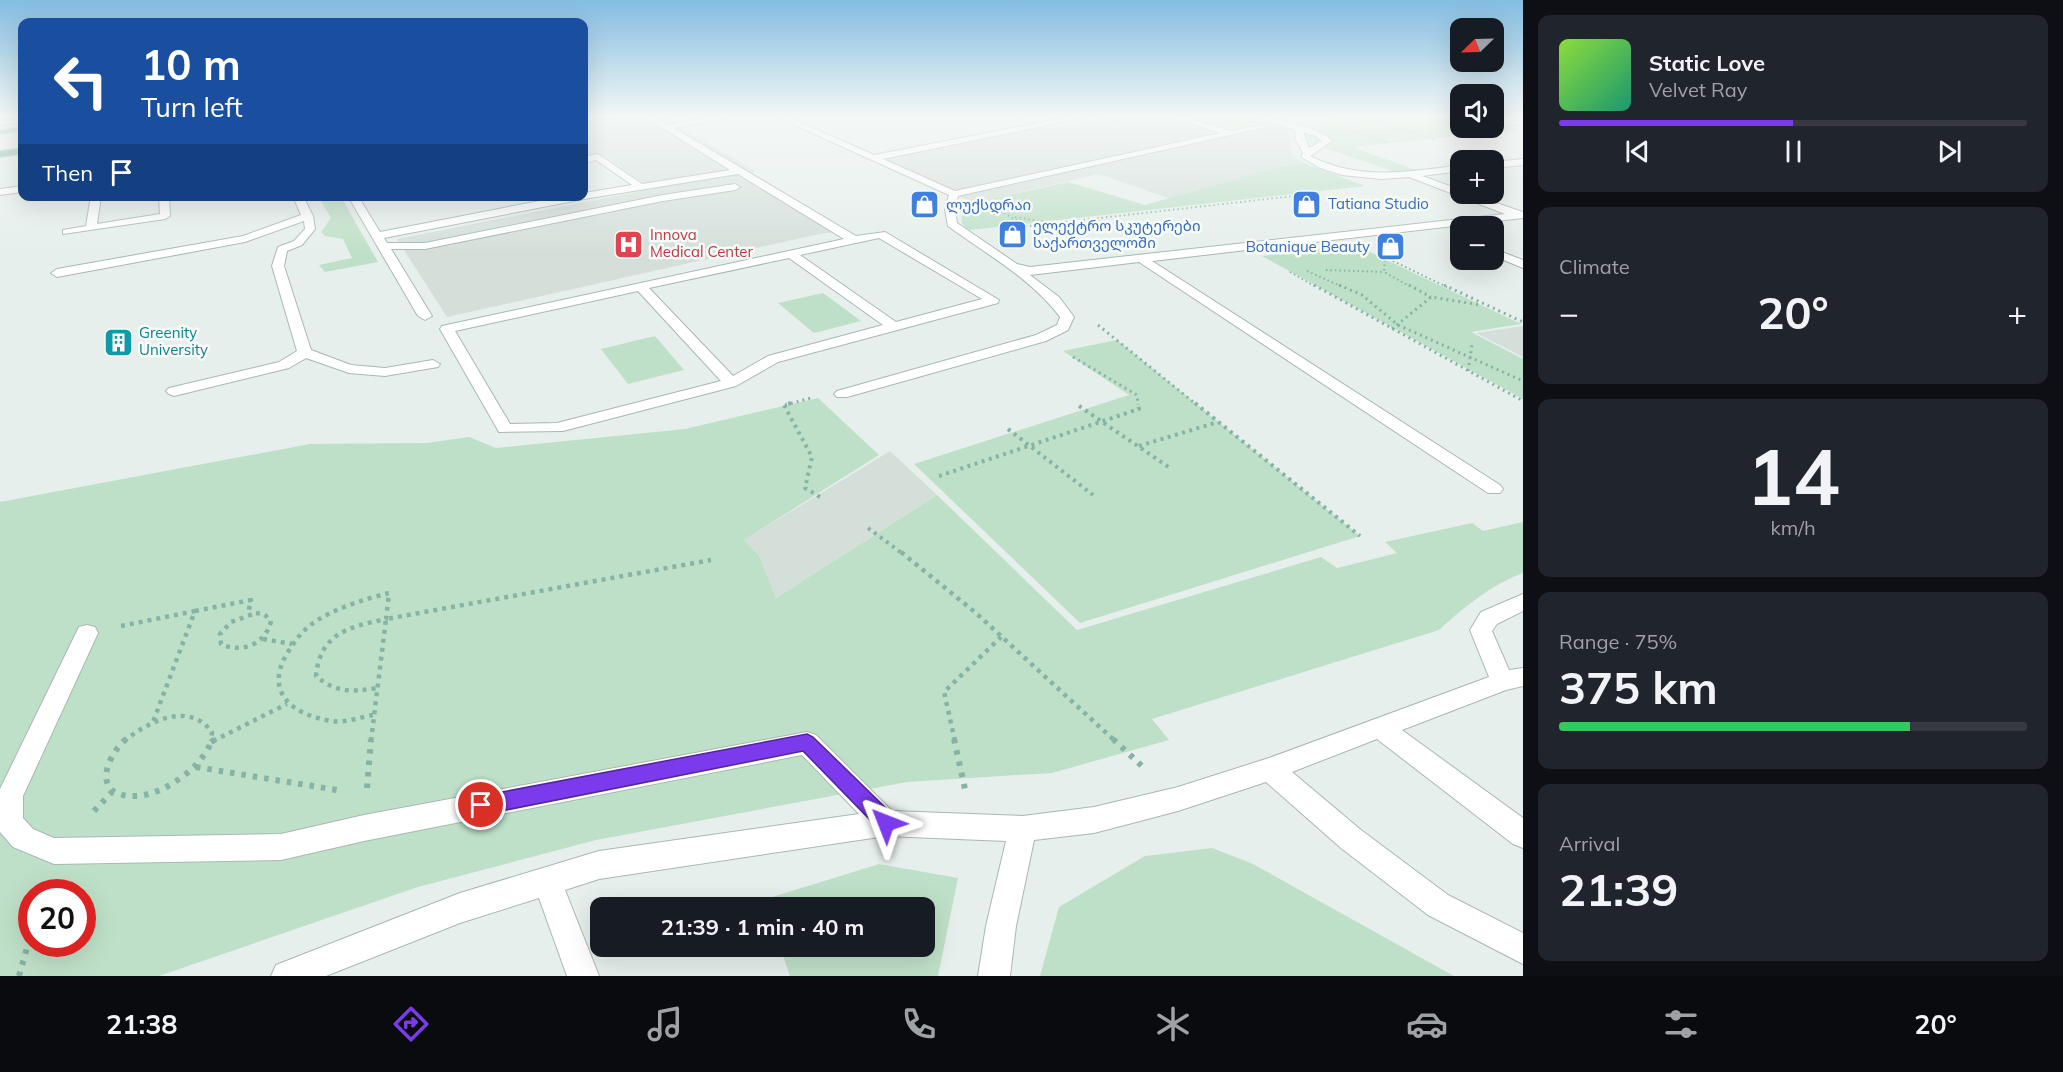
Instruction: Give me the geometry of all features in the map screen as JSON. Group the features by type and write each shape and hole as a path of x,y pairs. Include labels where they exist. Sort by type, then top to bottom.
{"street":[{"path":"606,163 639,186"},
{"path":"725,163 854,240"},
{"path":"883,163 954,194 1096,163"},
{"path":"1316,163 1354,176 1373,177 1450,169"},
{"path":"588,195 639,186 676,183 739,171"},
{"path":"1407,174 1522,216"},
{"path":"381,241 425,246 663,198 735,187"},
{"path":"0,192 18,190"},
{"path":"842,394 1024,343 1054,333 1063,327 1067,317 1054,300 1013,267 952,224 950,209 954,194"},
{"path":"91,228 95,201"},
{"path":"67,232 165,216 164,201"},
{"path":"300,201 308,216 310,229 307,236 282,249 278,266 305,353"},
{"path":"361,201 381,241 425,316"},
{"path":"381,241 561,201"},
{"path":"57,273 245,239 308,216"},
{"path":"1013,267 1040,271 1522,216"},
{"path":"1434,226 1450,233"},
{"path":"881,234 993,300 773,359 731,383 557,428 505,429 447,329 791,254 881,234"},
{"path":"791,254 894,327"},
{"path":"1504,256 1523,264"},
{"path":"1143,260 1494,489"},
{"path":"641,287 731,383"},
{"path":"174,391 284,365 305,353 349,369 385,372 433,363"},
{"path":"287,976 460,908 599,865 886,823 1023,829 1094,819 1178,799 1270,769 1513,679 1486,646 1481,630 1489,618 1523,602"},
{"path":"87,633 10,796 9,822 23,838 54,851 281,847 364,828 807,742 886,823"},
{"path":"1381,728 1523,835"},
{"path":"1270,769 1351,839 1438,905 1523,949"},
{"path":"994,976 1001,926 1023,829"},
{"path":"547,881 584,976"}],"path":[{"path":"1004,229 1313,194"},
{"path":"1221,204 1229,208"},
{"path":"997,209 1027,226"},
{"path":"1011,217 1053,223"},
{"path":"1340,237 1523,322"},
{"path":"1246,248 1523,401"},
{"path":"1384,272 1384,261 1390,260"},
{"path":"1294,275 1302,269 1314,269"},
{"path":"1302,269 1362,295 1398,325 1523,381"},
{"path":"1326,270 1384,272 1431,297 1485,305"},
{"path":"1392,329 1431,297"},
{"path":"1091,320 1360,536"},
{"path":"939,476 1139,410 1137,394 1076,358 1024,343"},
{"path":"1468,370 1472,345"},
{"path":"813,398 784,405 812,457 805,488 820,497"},
{"path":"1079,406 1170,468"},
{"path":"1138,446 1218,422"},
{"path":"1008,429 1093,495"},
{"path":"868,528 896,547 986,621 1178,799"},
{"path":"377,688 346,693 327,688 316,676 316,661 324,645 343,631 386,619 711,560"},
{"path":"364,828 373,715 389,593 362,600 313,623 292,644 280,665 278,686 287,704 308,716 335,722 373,715"},
{"path":"87,633 251,600 248,614"},
{"path":"153,722 195,611"},
{"path":"262,639 271,627 270,616 264,614 248,614 225,627 220,634 221,644 225,647 239,648 262,639 292,644"},
{"path":"974,828 944,692 1001,637"},
{"path":"211,742 287,704"},
{"path":"185,715 197,717 206,723 211,731 211,742 206,754 196,767 162,790 143,795 126,796 112,792 105,783 105,770 111,756 122,743 153,722 185,715"},
{"path":"196,767 366,795"},
{"path":"19,976 24,957"}],"shaded area":[{"path":"614,163 741,163 755,171 752,173 849,232 824,233 447,317 397,239 652,189"},
{"path":"885,163 1304,163 1279,167 1171,199 1099,174 973,203"},
{"path":"1523,326 1523,357 1476,333"},
{"path":"890,451 937,495 776,598 759,555 744,540"}],"green space":[{"path":"1304,163 1365,186 969,230 962,224 963,211 973,203 1068,182 1145,205 1279,167"},
{"path":"1367,163 1395,163 1416,170 1395,172"},
{"path":"321,201 343,201 378,262 325,272 319,265 352,258 343,239 325,236 321,232 331,218"},
{"path":"1353,244 1521,324 1471,332 1523,359 1523,399 1262,256"},
{"path":"823,293 861,321 814,333 778,303"},
{"path":"655,336 684,370 628,384 601,349"},
{"path":"1117,340 1360,536 1080,623 914,464 1129,395 1063,351"},
{"path":"818,398 879,455 744,540 759,555 776,598 937,495 1077,630 1321,557 1337,568 1397,553 1385,542 1472,523 1483,531 1523,522 1523,573 1489,590 1439,630 1152,719 1169,740 1052,773 907,782 596,840 418,887 159,976 0,976 0,502 310,444 427,443 469,437 496,448 685,429"},
{"path":"1212,848 1253,864 1454,976 1040,976 1059,907 1145,856"},
{"path":"879,864 958,878 938,976 790,976 783,957 935,957 935,897 772,897"}],"place":[{"name":"Tatiana Studio","path":"1307,204"},
{"name":"ლუქსდრაი","path":"925,205"},
{"name":"ელექტრო სკუტერები საქართველოში","path":"1012,235"},
{"name":"Innova Medical Center","path":"629,244"},
{"name":"Botanique Beauty","path":"1391,247"},
{"name":"Greenity University","path":"118,342"}],"route":[{"path":"481,805 807,742 886,823"}]}
